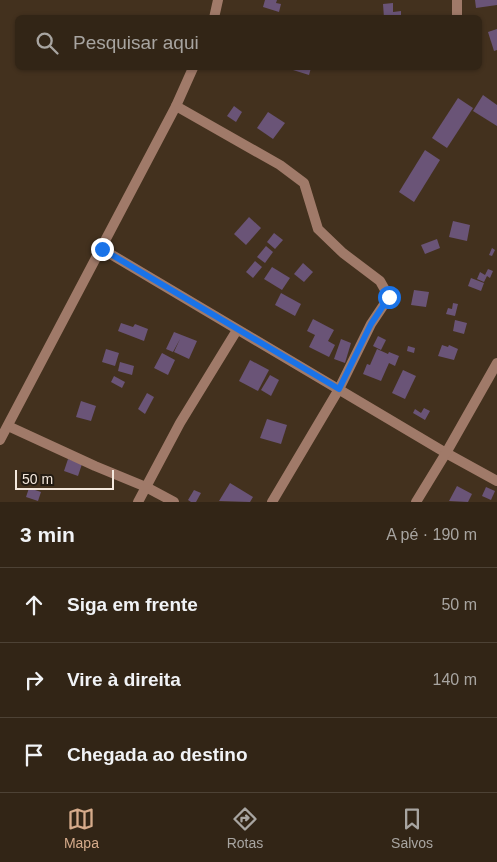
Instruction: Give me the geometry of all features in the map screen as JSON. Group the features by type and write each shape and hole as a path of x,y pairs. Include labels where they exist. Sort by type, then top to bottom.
{"street":[{"path":"216,15 218,0"},
{"path":"457,0 457,15"},
{"path":"0,440 102,249 176,106 192,70"},
{"path":"176,106 280,165 304,183 318,230 343,254 380,281 389,297 371,324 339,389 272,502"},
{"path":"102,249 446,453 497,481"},
{"path":"138,502 180,423 237,330"},
{"path":"416,502 497,363"},
{"path":"8,426 87,463 146,486 174,502"}],"building":[{"path":"265,0 277,0 276,3 281,4 279,12 263,7"},
{"path":"475,0 497,0 497,5 476,8"},
{"path":"393,3 393,12 401,11 401,15 384,15 383,4"},
{"path":"497,29 497,50 494,51 488,32"},
{"path":"293,70 310,70 309,75"},
{"path":"483,95 497,105 497,126 473,111"},
{"path":"458,98 473,108 447,148 432,138"},
{"path":"234,106 242,112 236,122 227,116"},
{"path":"268,112 285,123 273,139 257,128"},
{"path":"425,150 440,160 414,202 399,192"},
{"path":"249,217 261,228 246,245 234,234"},
{"path":"453,221 470,225 467,241 449,237"},
{"path":"274,233 283,240 275,249 267,242"},
{"path":"437,239 440,248 425,254 421,245"},
{"path":"266,246 273,252 265,263 257,257"},
{"path":"492,248 495,250 492,256 489,255"},
{"path":"255,261 262,267 253,278 246,272"},
{"path":"303,263 313,272 304,282 294,274"},
{"path":"272,267 290,278 282,290 264,279"},
{"path":"488,269 493,271 490,278 487,276 484,282 477,279 480,272 485,275"},
{"path":"471,278 484,283 481,291 468,286"},
{"path":"414,290 429,292 426,307 411,305"},
{"path":"281,293 301,304 295,316 275,305"},
{"path":"453,303 458,304 455,316 446,314 448,308 452,309"},
{"path":"313,319 334,330 328,341 335,345 329,357 309,347 315,335 307,331"},
{"path":"455,320 467,323 464,334 453,331"},
{"path":"121,323 133,327 135,324 148,329 144,341 118,331"},
{"path":"174,332 197,341 189,359 174,352 180,339 173,352 166,349"},
{"path":"378,336 386,340 381,350 373,346"},
{"path":"341,339 351,343 345,363 334,359"},
{"path":"442,345 448,347 449,345 458,349 454,360 438,356"},
{"path":"408,346 415,348 414,353 407,351"},
{"path":"106,349 119,353 115,366 102,362"},
{"path":"377,349 399,356 395,366 389,363 381,381 363,374 367,364 370,365"},
{"path":"162,353 175,360 168,375 154,368"},
{"path":"250,360 269,370 258,391 239,381"},
{"path":"120,362 134,366 132,375 118,371"},
{"path":"403,370 416,376 405,399 392,393"},
{"path":"270,375 279,380 271,396 261,390"},
{"path":"114,376 125,382 122,388 111,382"},
{"path":"147,393 154,397 145,414 138,409"},
{"path":"81,401 96,406 91,421 76,417"},
{"path":"424,408 430,411 425,420 413,413 415,409 421,413"},
{"path":"267,419 287,425 281,444 260,438"},
{"path":"68,459 82,464 78,476 64,471"},
{"path":"230,483 253,497 250,502 219,501"},
{"path":"457,486 472,494 468,502 449,501"},
{"path":"486,487 495,491 491,500 482,496"},
{"path":"29,488 41,492 38,501 26,497"},
{"path":"194,490 201,493 196,502 191,502 188,500"}],"route":[{"path":"102,249 339,389 371,324 389,297"}]}
